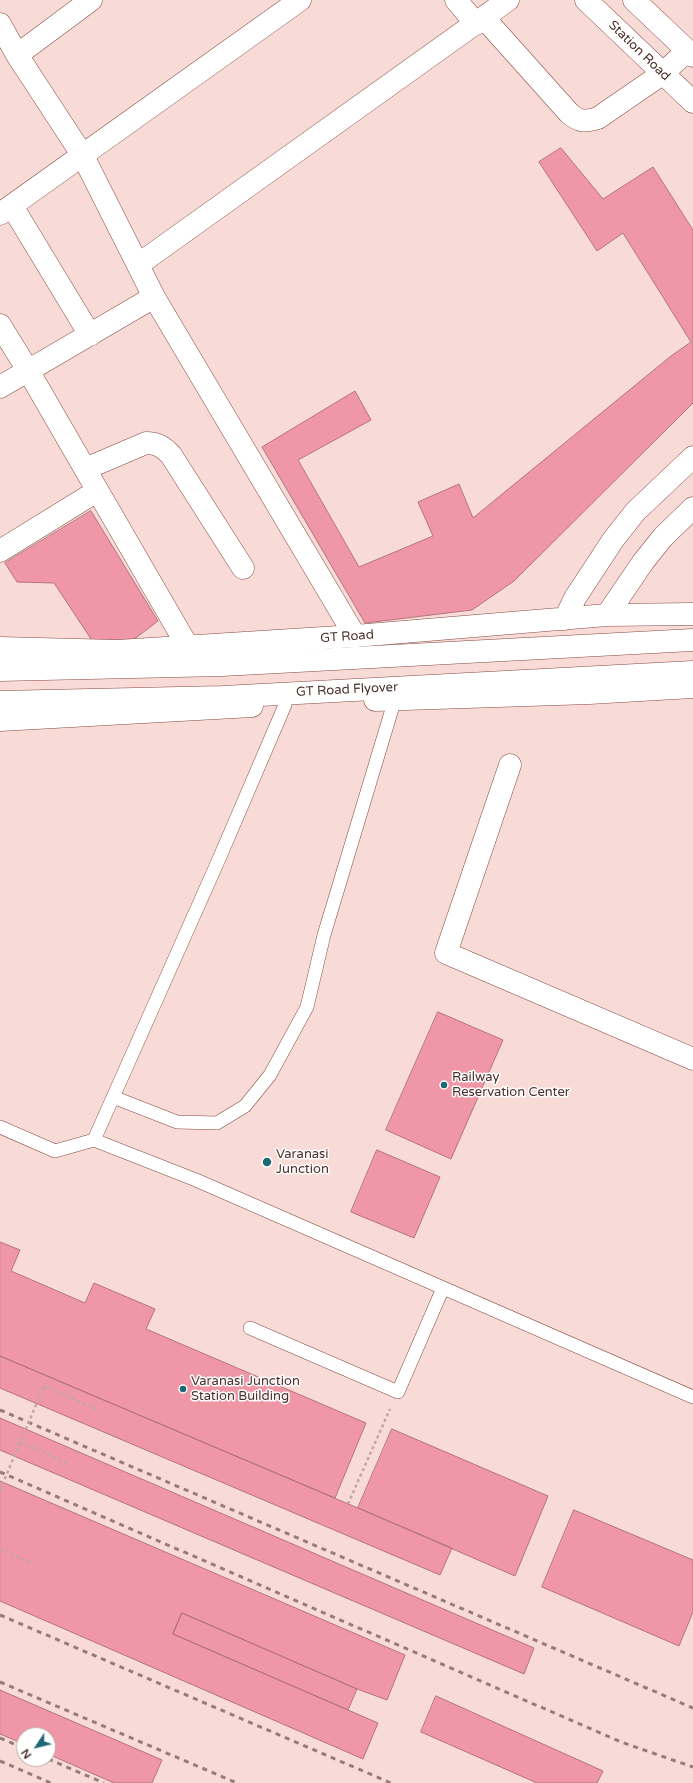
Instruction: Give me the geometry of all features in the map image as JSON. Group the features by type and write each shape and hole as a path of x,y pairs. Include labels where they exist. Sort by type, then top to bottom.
{"main road":[{"path":"16,55 91,0"},
{"path":"90,335 6,210 300,0"},
{"path":"456,0 480,21 577,120 586,122 598,118 690,54 634,0"},
{"path":"138,264 508,0"},
{"name":"Station Road","path":"586,0 693,102"},
{"path":"0,24 16,55 83,156 154,298 355,636"},
{"path":"0,387 29,372 154,298"},
{"path":"0,325 29,372 188,647"},
{"path":"85,469 146,443 156,443 163,447 171,455 243,568"},
{"path":"565,619 574,598 613,540 635,512 693,457"},
{"path":"0,551 97,491"},
{"path":"607,615 655,547 693,508"},
{"name":"GT Road","path":"0,648 118,652 355,636 607,615 693,614"},
{"path":"0,670 222,665 693,640"},
{"name":"GT Road Flyover","path":"0,702 223,697 693,672"},
{"path":"0,720 285,704 589,693 693,687"},
{"path":"510,765 446,953 693,1059"}],"lane":[{"path":"113,1096 177,1122 216,1123 245,1106 270,1076 308,1007 324,935 395,699"},
{"path":"94,1140 219,859 285,704"},
{"path":"0,1127 54,1151 94,1140 196,1180 693,1397"},
{"path":"250,1328 398,1392 442,1288"}],"path":[{"path":"0,1490 44,1386 96,1409"},
{"path":"348,1504 398,1392"},
{"path":"20,1442 69,1464"},
{"path":"0,1549 33,1564"}],"building":[{"path":"561,148 603,199 653,167 693,230 693,403 514,581 472,610 365,623 262,447 355,391 371,420 298,460 359,567 433,536 418,502 459,484 473,518 671,356 691,342 623,233 597,251 539,162"},
{"path":"91,511 158,621 125,646 97,648 54,583 17,582 5,563"},
{"name":"Railway Reservation Center","path":"438,1012 503,1040 451,1159 386,1130"},
{"path":"377,1150 440,1177 414,1238 351,1212"},
{"name":"Varanasi Junction Station Building","path":"0,1242 20,1250 11,1271 85,1303 94,1283 155,1309 146,1329 366,1423 335,1498 0,1356"},
{"path":"0,1356 452,1548 440,1575 0,1388"},
{"path":"0,1418 534,1648 524,1674 0,1450"},
{"path":"392,1429 548,1496 515,1576 358,1508"},
{"path":"0,1481 405,1655 387,1700 357,1689 182,1613 173,1634 378,1723 363,1759 0,1601"},
{"path":"574,1510 693,1560 693,1612 679,1646 542,1587"},
{"path":"182,1613 357,1689 348,1710 173,1634"},
{"path":"0,1690 162,1760 152,1783 114,1783 56,1758 56,1727 16,1727 16,1741 0,1734"},
{"path":"436,1696 603,1771 597,1783 537,1783 421,1732"}],"railway":[{"path":"0,1410 693,1708"},
{"path":"0,1472 621,1742 693,1767"},
{"path":"0,1615 391,1783"},
{"path":"0,1682 237,1783"},
{"path":"0,1738 16,1745"},
{"path":"0,1761 51,1783"},
{"path":"56,1762 104,1783"}],"place":[{"name":"Railway Reservation Center","path":"444,1085"},
{"name":"Varanasi Junction","path":"267,1162"},
{"name":"Varanasi Junction Station Building","path":"183,1389"}]}
